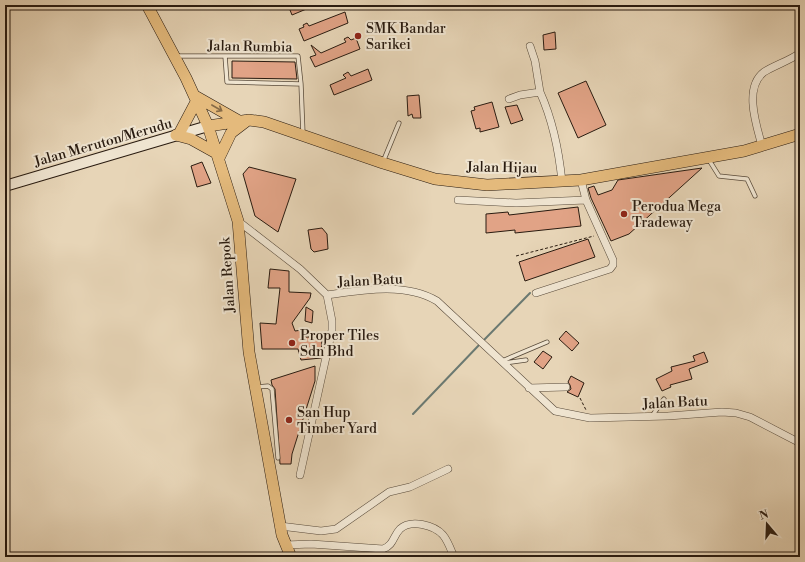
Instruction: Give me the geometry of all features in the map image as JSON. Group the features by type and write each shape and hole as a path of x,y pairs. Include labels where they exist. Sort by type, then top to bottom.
{"main road":[{"name":"Jalan Repok","path":"147,5 175,56 208,126 238,221 244,306 254,388 280,526 288,553"},
{"path":"196,98 244,120 231,133 218,156 192,140 177,135 196,98"},
{"name":"Jalan Hijau","path":"208,126 244,120 264,122 382,163 435,179 487,185 581,180 709,159 762,146 800,134"},
{"name":"Jalan Meruton/Merudu","path":"5,186 208,126"}],"street":[{"path":"530,46 535,61 540,92 555,135 562,182"},
{"path":"762,146 753,114 753,96 756,84 763,73 791,60 800,53"},
{"path":"509,99 520,95 540,92"},
{"path":"536,293 610,269 613,265 613,260 586,200 581,180"},
{"path":"458,200 516,203 586,200"},
{"name":"Jalan Batu","path":"238,221 300,269 326,295 354,291 388,289 424,293 437,301 555,411 590,418 722,412 736,413 750,417 800,444"},
{"path":"300,475 332,330 332,321 326,295"},
{"path":"529,388 566,387"},
{"path":"280,526 321,531 336,529 388,492 410,487 448,470"},
{"path":"288,553 311,544 383,549 392,543 400,530 405,526 418,524 439,531 444,536 454,557"}],"lane":[{"name":"Jalan Rumbia","path":"175,56 298,56 301,84"},
{"path":"225,56 227,82 301,84 303,135"},
{"path":"382,163 399,123"},
{"path":"709,159 719,176 747,179 754,196"},
{"path":"502,362 547,342"},
{"path":"502,362 526,360"},
{"path":"254,388 268,386 272,389 278,458"},
{"path":"652,416 664,399"}],"path":[{"path":"516,256 602,234"},
{"path":"580,398 590,418"}],"building":[{"path":"288,5 316,5 292,15"},
{"path":"345,12 348,23 304,41 299,29 304,27 303,25 307,23 309,26"},
{"path":"555,32 556,49 544,50 543,35"},
{"path":"348,37 351,40 356,38 360,49 315,67 310,57 316,55 311,45 321,53 346,42 344,39"},
{"path":"232,61 295,62 297,79 232,78"},
{"path":"368,69 372,80 334,95 330,85 346,78 343,75 348,72 351,76"},
{"path":"586,81 606,125 578,138 558,93"},
{"path":"419,95 421,118 413,118 412,114 408,116 407,96"},
{"path":"492,102 499,127 480,132 480,128 476,129 471,111 475,110 474,107"},
{"path":"517,105 523,120 511,124 505,107"},
{"path":"202,162 211,183 197,187 191,166"},
{"path":"249,167 296,179 278,232 255,216 243,174"},
{"name":"Perodua Mega Tradeway","path":"702,168 629,234 611,241 591,198 588,188 594,186 598,195 612,190 618,180"},
{"path":"578,207 581,226 515,233 515,230 486,233 486,214 508,212 509,215"},
{"path":"322,228 327,234 328,249 314,252 311,249 308,230"},
{"path":"588,239 595,257 525,281 519,262"},
{"path":"270,269 289,271 289,292 311,293 310,298 292,323 295,331 302,330 306,337 322,337 321,358 301,360 298,349 262,349 260,323 276,324 280,288 268,288"},
{"path":"306,307 313,311 312,323 305,321"},
{"path":"566,331 579,343 572,351 559,339"},
{"path":"543,351 552,357 543,369 534,362"},
{"path":"704,352 708,362 689,369 692,379 670,385 671,387 662,391 656,379 672,371 671,367 695,361 693,356"},
{"name":"San Hup Timber Yard","path":"315,366 315,381 292,454 291,464 280,464 275,389 271,380"},
{"path":"571,376 584,383 578,397 567,392 571,389 568,382"}],"waterway":[{"path":"483,341 530,293"},
{"path":"413,414 480,344"}],"place":[{"name":"SMK Bandar Sarikei","path":"358,36"},
{"name":"Perodua Mega Tradeway","path":"624,214"},
{"name":"Proper Tiles Sdn Bhd","path":"292,343"},
{"name":"San Hup Timber Yard","path":"289,420"}]}
